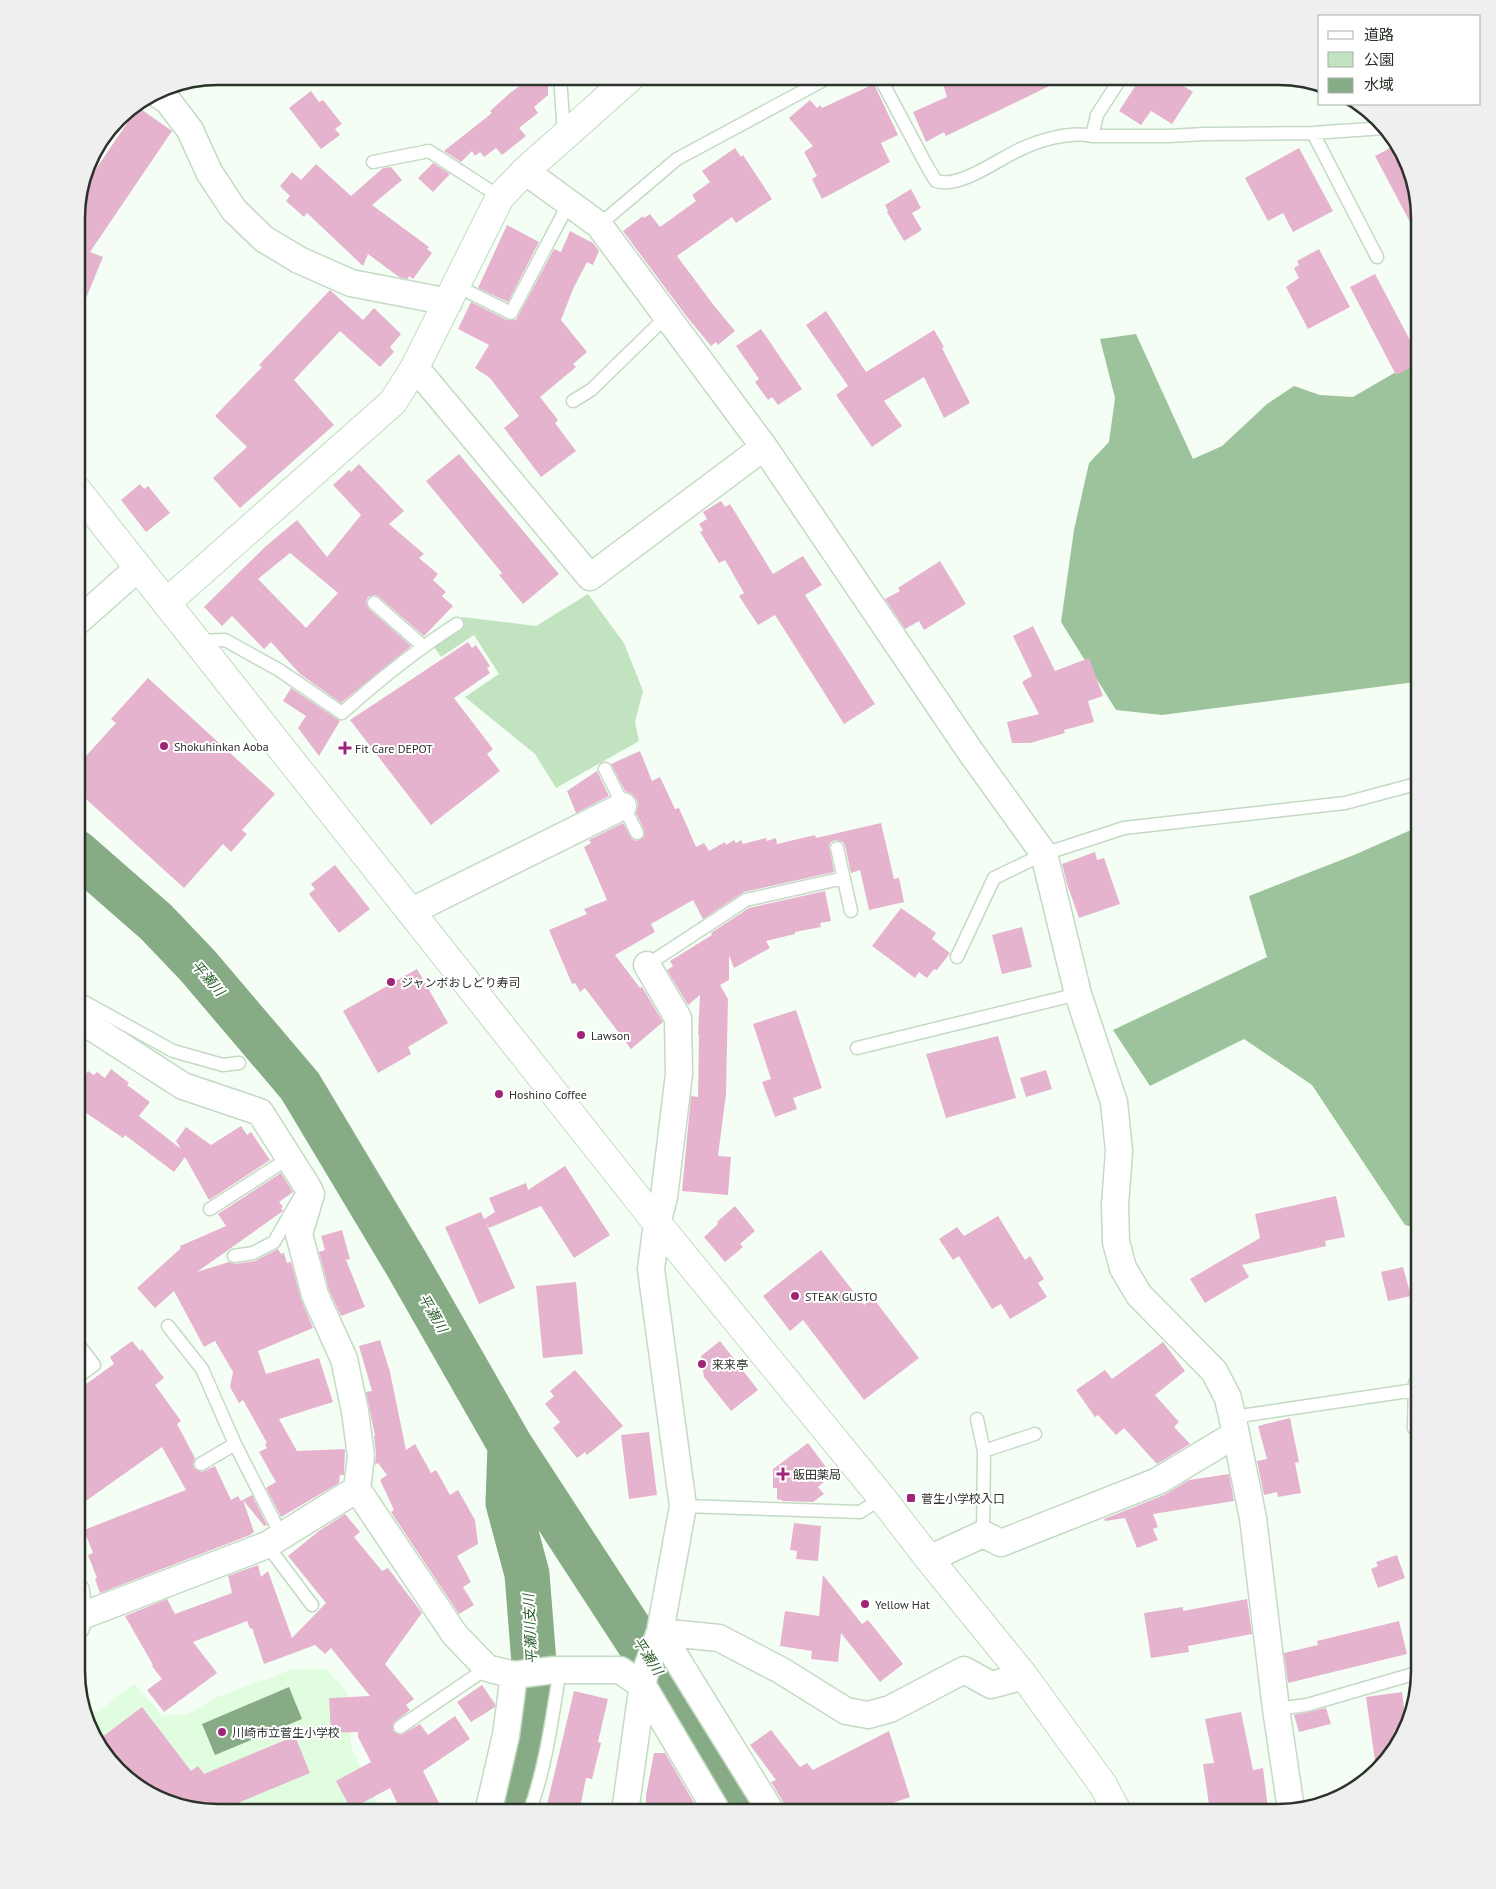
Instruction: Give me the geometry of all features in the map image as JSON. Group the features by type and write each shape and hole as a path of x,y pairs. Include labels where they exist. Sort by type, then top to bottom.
{"street":[{"path":"166,603 393,402 416,367 500,197 525,171 622,85"},
{"path":"163,97 168,101 190,130 209,172 234,210 264,239 299,260 351,283 453,294"},
{"path":"525,171 599,226 764,447 965,743 1044,854 1078,994 1114,1102 1118,1151 1115,1205 1116,1242 1123,1268 1140,1295 1214,1371 1228,1398 1253,1518 1276,1709 1290,1803"},
{"path":"416,367 590,577 764,447"},
{"path":"85,501 657,1223 882,1498 1024,1676 1103,1785 1113,1804"},
{"path":"85,615 138,568"},
{"path":"410,912 623,806"},
{"path":"626,1804 643,1681 658,1635 683,1506 651,1269 657,1223 664,1197 679,1074 678,1018 647,965"},
{"path":"85,1023 183,1086 260,1112 307,1186 311,1194 299,1234 315,1295 344,1359 355,1410 362,1456 357,1489 455,1635 487,1668 514,1675 557,1670 620,1670 643,1681 713,1804"},
{"path":"929,1559 982,1534 1001,1543 1158,1481 1235,1426"},
{"path":"85,1619 275,1541 357,1489"},
{"path":"658,1635 719,1638 782,1671 846,1712 868,1715 890,1709 964,1670 991,1685 1024,1676"},
{"path":"658,1635 766,1804"},
{"path":"490,1804 506,1735 514,1675"}],"lane":[{"path":"561,85 564,137"},
{"path":"599,226 677,159 814,85"},
{"path":"884,85 928,168 936,181 944,184 957,182 1022,148 1065,135 1081,133 1092,136 1169,136 1313,133 1377,129"},
{"path":"1092,136 1097,115 1116,85"},
{"path":"1313,133 1377,257"},
{"path":"373,162 429,151 500,197"},
{"path":"453,294 511,313 569,203"},
{"path":"573,401 591,390 667,316"},
{"path":"374,603 423,646"},
{"path":"196,641 225,640 279,670 342,713 386,674 423,646 457,624"},
{"path":"605,769 637,832"},
{"path":"956,957 994,878 1044,854 1124,828 1345,803 1411,786"},
{"path":"837,848 851,911"},
{"path":"647,965 746,900 844,878"},
{"path":"857,1048 1078,994"},
{"path":"85,1002 173,1051 223,1065 240,1063"},
{"path":"210,1209 289,1158"},
{"path":"234,1256 253,1253 274,1242 307,1186"},
{"path":"168,1326 202,1369 275,1541 312,1605"},
{"path":"85,1353 94,1365 85,1372"},
{"path":"1235,1426 1411,1386"},
{"path":"977,1419 984,1452 982,1534"},
{"path":"984,1452 1036,1434"},
{"path":"201,1464 235,1444"},
{"path":"683,1506 860,1512 882,1498"},
{"path":"400,1728 487,1668"},
{"path":"533,1804 542,1772 557,1670"},
{"path":"1276,1709 1307,1705 1411,1675"}],"shaded area":[{"path":"1136,334 1193,459 1222,446 1267,404 1294,386 1320,395 1353,397 1411,363 1411,683 1162,715 1116,710 1061,622 1074,530 1089,463 1109,442 1115,398 1100,339"},
{"path":"1411,830 1411,1227 1405,1225 1312,1085 1244,1039 1150,1086 1113,1030 1267,957 1249,896 1354,855"},
{"name":"川崎市立菅生小学校","path":"293,1669 326,1669 347,1691 351,1746 377,1804 209,1804 175,1797 144,1782 130,1771 107,1745 93,1716 134,1684 163,1716 188,1714 215,1698"}],"green space":[{"path":"588,594 624,643 643,691 635,722 639,741 556,788 535,754 465,697 499,674 474,635 441,657 434,647 455,631 462,617 536,626"}],"water":[{"path":"289,1687 302,1719 215,1755 202,1724"}],"building":[{"path":"521,85 548,85 548,95 534,107 538,113 519,128 526,136 502,155 496,148 484,157 480,152 475,156 472,151 461,162 444,151 492,113 490,111"},
{"path":"874,85 898,135 881,143 890,162 822,199 812,179 817,176 804,152 813,146 789,118 810,100 817,108 820,105 822,108"},
{"path":"943,85 1051,85 946,136 944,132 926,142 913,112 947,97"},
{"path":"1136,85 1182,85 1193,92 1172,124 1151,111 1141,125 1119,111"},
{"path":"311,91 319,102 323,100 342,124 335,129 340,135 321,149 289,108"},
{"path":"141,109 172,131 90,252 103,257 85,301 85,209 93,173 131,117"},
{"path":"735,148 741,157 743,155 772,199 736,223 732,217 677,256 735,331 718,345 716,342 711,346 623,231 643,216 644,218 650,214 660,227 696,201 692,195 710,182 702,171"},
{"path":"1299,148 1333,211 1293,232 1283,213 1268,221 1245,178"},
{"path":"1391,148 1393,151 1406,183 1410,200 1411,224 1375,156"},
{"path":"433,163 450,174 433,192 418,178"},
{"path":"316,164 351,196 383,168 391,167 402,180 372,205 429,247 427,249 432,253 413,279 409,276 408,279 399,277 368,254 363,266 307,213 304,217 286,201 290,196 280,186 292,172 301,180"},
{"path":"911,189 921,208 912,213 922,230 904,241 885,205"},
{"path":"507,225 539,242 508,302 478,288"},
{"path":"570,231 593,243 599,251 593,265 587,262 573,289 561,320 587,352 573,364 576,367 540,397 558,420 555,423 576,451 541,477 504,428 519,416 490,378 475,368 489,345 458,329 471,302 507,320 516,320 554,249 561,252"},
{"path":"1319,249 1350,307 1308,329 1286,287 1299,278 1294,268 1299,265 1297,261"},
{"path":"1375,274 1411,342 1411,368 1396,375 1350,287"},
{"path":"330,290 363,320 374,308 401,334 390,347 394,352 380,367 340,331 294,380 334,425 240,508 213,478 247,447 215,416 262,367 259,365"},
{"path":"826,311 866,372 934,330 970,403 944,418 924,377 884,401 902,426 872,447 836,395 848,386 806,325"},
{"path":"761,329 802,389 778,405 772,397 768,400 755,382 759,379 736,346"},
{"path":"459,454 559,574 523,604 499,575 502,573 426,481"},
{"path":"359,464 404,511 389,524 424,554 419,558 438,574 433,580 446,592 442,596 453,606 424,636 379,597 375,595 368,597 366,602 369,609 411,646 341,703 300,674 271,642 264,649 232,616 222,626 204,607 265,547 297,520 327,557 361,515 333,485 349,470 351,472","holes":["290,553 338,593 306,628 258,579"]},
{"path":"140,484 144,489 148,486 170,513 146,532 121,500"},
{"path":"721,501 725,507 730,504 773,574 803,556 822,585 805,595 875,704 844,724 775,615 758,625 739,596 744,593 725,560 719,563 700,532 703,530 699,524 707,519 703,512"},
{"path":"940,561 966,604 924,630 919,621 905,629 885,599 900,591 898,588"},
{"path":"1033,626 1055,671 1089,658 1103,696 1088,701 1094,722 1064,730 1065,733 1030,743 1012,743 1007,722 1039,714 1022,682 1032,676 1013,636"},
{"path":"468,642 472,648 476,645 490,666 487,668 490,673 454,698 493,749 487,754 500,771 431,825 350,720"},
{"path":"148,678 275,794 242,830 247,834 231,852 223,844 184,888 85,798 85,757 116,723 111,719"},
{"path":"291,688 340,721 319,756 298,728 306,716 283,701"},
{"path":"640,751 652,781 660,777 675,809 679,808 696,847 704,843 709,851 725,842 726,845 734,840 736,843 741,840 743,844 766,838 767,841 776,838 777,844 815,835 816,838 881,823 894,879 899,878 904,902 869,910 860,870 851,873 845,846 843,842 836,840 831,842 829,846 834,872 744,892 703,919 693,900 651,924 655,932 615,955 640,988 642,987 663,1022 631,1049 585,988 580,992 575,983 572,984 549,930 587,914 584,909 607,900 584,847 591,843 589,840 623,823 632,839 637,841 644,837 644,830 636,813 637,800 632,794 625,791 611,764"},
{"path":"597,771 609,796 576,813 567,791"},
{"path":"1095,852 1097,860 1104,858 1120,904 1079,918 1062,864"},
{"path":"335,865 370,909 339,933 309,894 315,889 311,884"},
{"path":"825,891 831,921 820,923 821,927 795,932 795,934 766,941 770,948 734,968 729,955 729,980 720,985 728,999 726,1094 718,1156 731,1157 728,1195 682,1191 691,1096 698,1097 700,995 688,1005 667,970 673,966 670,961 712,935 711,933 749,908"},
{"path":"901,908 936,933 932,939 950,953 937,970 934,969 927,978 919,972 915,978 872,946"},
{"path":"1022,927 1032,967 1002,974 992,935"},
{"path":"417,969 448,1023 408,1047 411,1054 378,1073 343,1011"},
{"path":"796,1010 822,1088 793,1098 797,1109 775,1117 762,1082 771,1079 753,1024"},
{"path":"998,1036 1016,1098 946,1118 926,1054"},
{"path":"111,1069 129,1083 127,1085 150,1102 139,1116 181,1149 176,1141 186,1127 211,1145 241,1126 247,1135 251,1132 270,1160 209,1200 185,1157 174,1172 125,1135 123,1138 85,1112 85,1075 88,1071 94,1075 97,1072 105,1078"},
{"path":"1046,1070 1052,1089 1026,1097 1020,1078"},
{"path":"565,1166 610,1235 574,1258 541,1206 489,1228 486,1223 515,1288 479,1304 445,1227 481,1212 484,1219 495,1212 489,1198 526,1183 528,1190"},
{"path":"281,1173 293,1192 279,1202 283,1207 281,1208 283,1211 197,1272 229,1262 235,1264 255,1261 278,1249 281,1254 284,1253 287,1263 291,1262 301,1299 313,1328 258,1351 266,1374 319,1358 333,1402 279,1419 297,1451 345,1449 344,1475 340,1475 339,1483 281,1517 266,1488 276,1482 259,1452 267,1448 265,1444 267,1443 243,1400 239,1403 230,1387 233,1372 215,1341 204,1347 174,1291 155,1308 137,1288 181,1248 180,1246 226,1226 218,1214"},
{"path":"1336,1196 1345,1237 1325,1241 1326,1246 1242,1265 1249,1277 1205,1303 1190,1279 1260,1238 1255,1214"},
{"path":"735,1206 755,1231 740,1244 743,1247 725,1262 704,1237"},
{"path":"998,1216 1025,1260 1030,1256 1044,1279 1038,1283 1047,1297 1010,1319 1001,1304 992,1309 959,1256 953,1260 939,1239 957,1227 964,1236"},
{"path":"342,1230 350,1259 346,1260 365,1307 341,1316 329,1290 319,1252 325,1250 321,1236"},
{"path":"821,1250 864,1305 873,1298 919,1358 864,1400 803,1320 790,1331 763,1296"},
{"path":"1403,1267 1411,1296 1388,1301 1381,1272"},
{"path":"576,1282 583,1354 543,1358 536,1286"},
{"path":"380,1340 390,1372 406,1450 415,1444 431,1473 436,1470 450,1495 458,1490 475,1520 478,1544 457,1556 471,1582 463,1587 474,1605 459,1614 391,1512 394,1510 380,1480 387,1475 378,1463 375,1465 375,1436 366,1392 372,1391 359,1346"},
{"path":"132,1341 140,1351 142,1349 164,1378 155,1385 181,1421 177,1424 195,1458 194,1468 202,1472 215,1466 231,1500 238,1496 241,1501 252,1495 267,1525 264,1526 243,1500 254,1532 250,1535 100,1593 95,1579 97,1578 88,1555 93,1553 85,1530 186,1490 162,1447 85,1502 85,1385 114,1364 110,1357"},
{"path":"720,1341 758,1390 731,1411 704,1377 701,1356"},
{"path":"1163,1342 1185,1371 1155,1395 1179,1422 1174,1427 1190,1444 1157,1464 1124,1428 1116,1435 1098,1415 1095,1417 1076,1390 1105,1370 1112,1379"},
{"path":"575,1370 623,1426 587,1455 585,1452 577,1458 553,1428 560,1422 545,1404 554,1396 550,1391"},
{"path":"1290,1418 1299,1462 1295,1463 1301,1493 1278,1497 1277,1492 1264,1495 1257,1461 1267,1459 1258,1426"},
{"path":"649,1432 657,1495 629,1499 621,1435"},
{"path":"808,1443 832,1475 818,1487 824,1494 813,1502 782,1501 777,1499 777,1488 773,1488 773,1469"},
{"path":"1229,1474 1234,1501 1153,1514 1158,1527 1153,1529 1158,1540 1137,1548 1125,1518 1105,1521 1104,1519 1164,1495 1189,1480"},
{"path":"345,1514 360,1532 354,1537 382,1571 388,1568 422,1613 385,1664 414,1699 406,1705 410,1710 393,1723 393,1731 401,1735 420,1724 428,1735 455,1716 470,1739 423,1771 440,1804 398,1804 390,1788 360,1804 348,1804 336,1781 371,1762 358,1737 358,1732 331,1733 329,1698 370,1696 331,1648 325,1654 315,1645 264,1664 252,1628 250,1629 247,1621 193,1642 217,1673 164,1712 147,1690 162,1679 152,1666 125,1616 167,1599 175,1614 232,1593 228,1576 258,1565 261,1577 268,1571 292,1638 326,1603 288,1556 319,1531"},
{"path":"794,1523 821,1526 818,1561 796,1559 797,1551 790,1550"},
{"path":"1397,1555 1405,1578 1378,1588 1371,1569 1378,1566 1376,1562"},
{"path":"823,1575 862,1624 868,1620 903,1664 880,1682 841,1633 838,1662 811,1659 812,1651 780,1646 785,1611 819,1616"},
{"path":"1247,1599 1252,1634 1188,1646 1189,1652 1151,1658 1144,1613 1183,1607 1183,1611"},
{"path":"1399,1621 1407,1654 1288,1683 1284,1653 1318,1645 1317,1641"},
{"path":"482,1685 495,1704 495,1707 471,1722 457,1702"},
{"path":"574,1691 608,1699 598,1742 601,1743 592,1779 586,1778 581,1804 547,1804"},
{"path":"1402,1692 1404,1711 1401,1722 1384,1752 1375,1762 1366,1697"},
{"path":"142,1707 191,1771 198,1766 204,1774 295,1736 310,1773 235,1804 209,1804 175,1797 144,1782 118,1759 103,1737"},
{"path":"1326,1708 1331,1724 1299,1732 1294,1715"},
{"path":"1241,1712 1253,1770 1263,1768 1268,1804 1209,1804 1203,1764 1214,1763 1205,1719"},
{"path":"771,1730 800,1767 807,1763 813,1770 889,1731 910,1797 890,1804 784,1804 771,1782 776,1780 750,1745"},
{"path":"654,1753 665,1753 695,1804 646,1804"}],"waterway":[{"name":"平瀬川","path":"85,860 156,922 198,966 300,1086 406,1263 510,1445 672,1694 735,1804"},
{"name":"平瀬川支川","path":"510,1445 508,1503 527,1574 534,1663 530,1719 511,1804"}],"place":[{"name":"Shokuhinkan Aoba","path":"164,746"},
{"name":"Fit Care DEPOT","path":"345,748"},
{"name":"ジャンボおしどり寿司","path":"391,982"},
{"name":"Lawson","path":"581,1035"},
{"name":"Hoshino Coffee","path":"499,1094"},
{"name":"STEAK GUSTO","path":"795,1296"},
{"name":"来来亭","path":"702,1364"},
{"name":"飯田薬局","path":"783,1474"},
{"name":"菅生小学校入口","path":"911,1498"},
{"name":"Yellow Hat","path":"865,1604"},
{"name":"川崎市立菅生小学校","path":"222,1732"}]}
